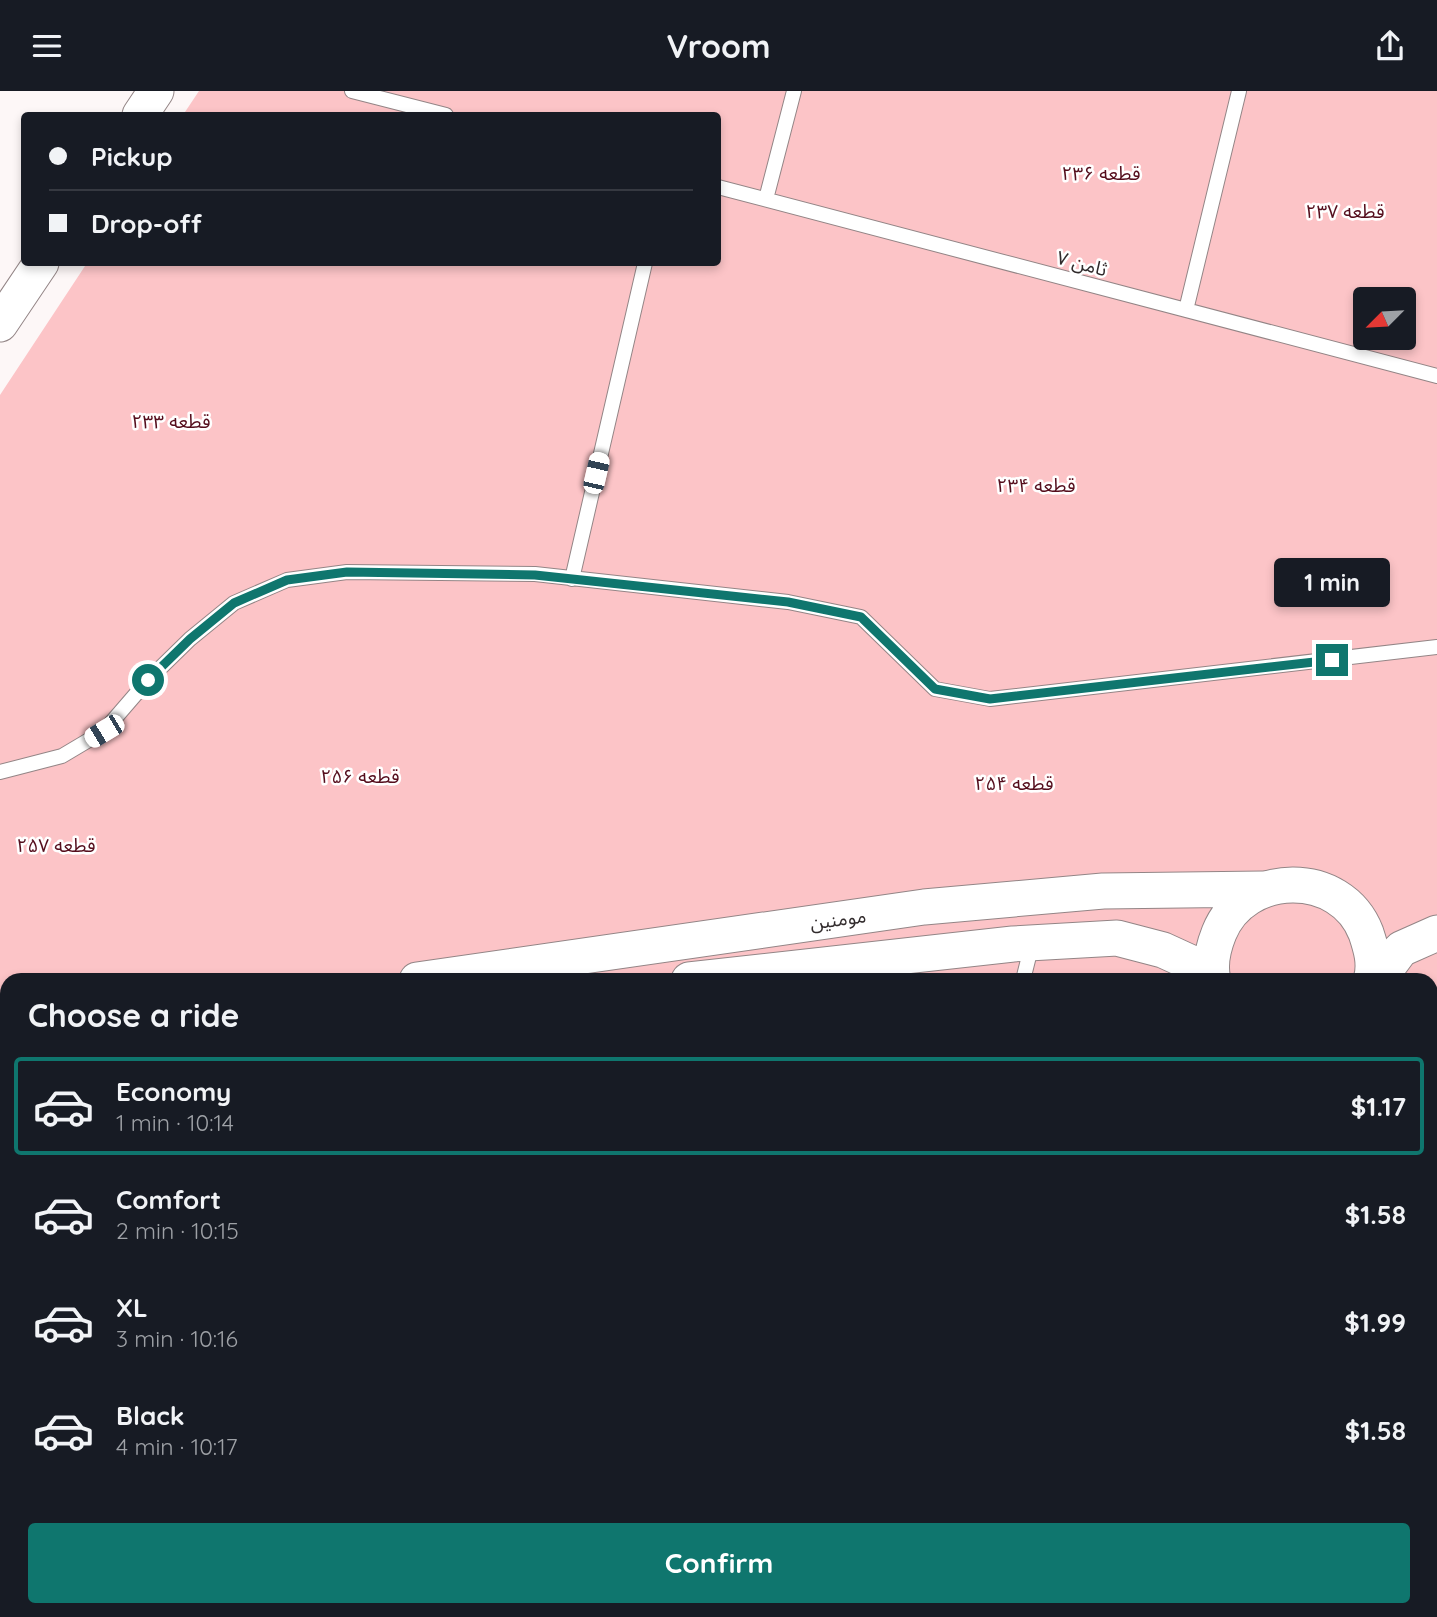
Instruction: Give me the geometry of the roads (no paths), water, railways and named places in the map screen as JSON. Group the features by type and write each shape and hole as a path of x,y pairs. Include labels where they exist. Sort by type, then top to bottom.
{"street":[{"path":"142,112 156,91"},
{"path":"0,324 39,266"},
{"name":"مومنین","path":"484,973 924,907 1103,891 1263,889 1281,884 1300,884 1325,891 1346,905 1363,925 1371,948 1371,973"},
{"path":"1212,973 1213,946 1223,922 1240,902 1263,889"},
{"path":"1383,973 1401,949 1437,933"},
{"path":"754,973 1032,943 1117,938 1163,950 1206,973"}],"lane":[{"path":"352,91 434,112"},
{"path":"766,199 794,91"},
{"path":"1186,310 1239,91"},
{"name":"ثامن ۷","path":"721,188 1437,376"},
{"path":"572,579 644,266"},
{"path":"0,772 62,756 104,731 148,680 190,639 234,603 287,580 347,572 535,575 788,602 861,617 935,689 990,699 1437,647"},
{"path":"1025,973 1032,943"}],"park label":[{"name":"قطعه ۲۳۶","path":"1101,173"},
{"name":"قطعه ۲۳۷","path":"1345,211"},
{"name":"قطعه ۲۳۳","path":"171,421"},
{"name":"قطعه ۲۳۴","path":"1036,485"},
{"name":"قطعه ۲۵۶","path":"360,776"},
{"name":"قطعه ۲۵۴","path":"1014,783"},
{"name":"قطعه ۲۵۷","path":"56,845"}]}
